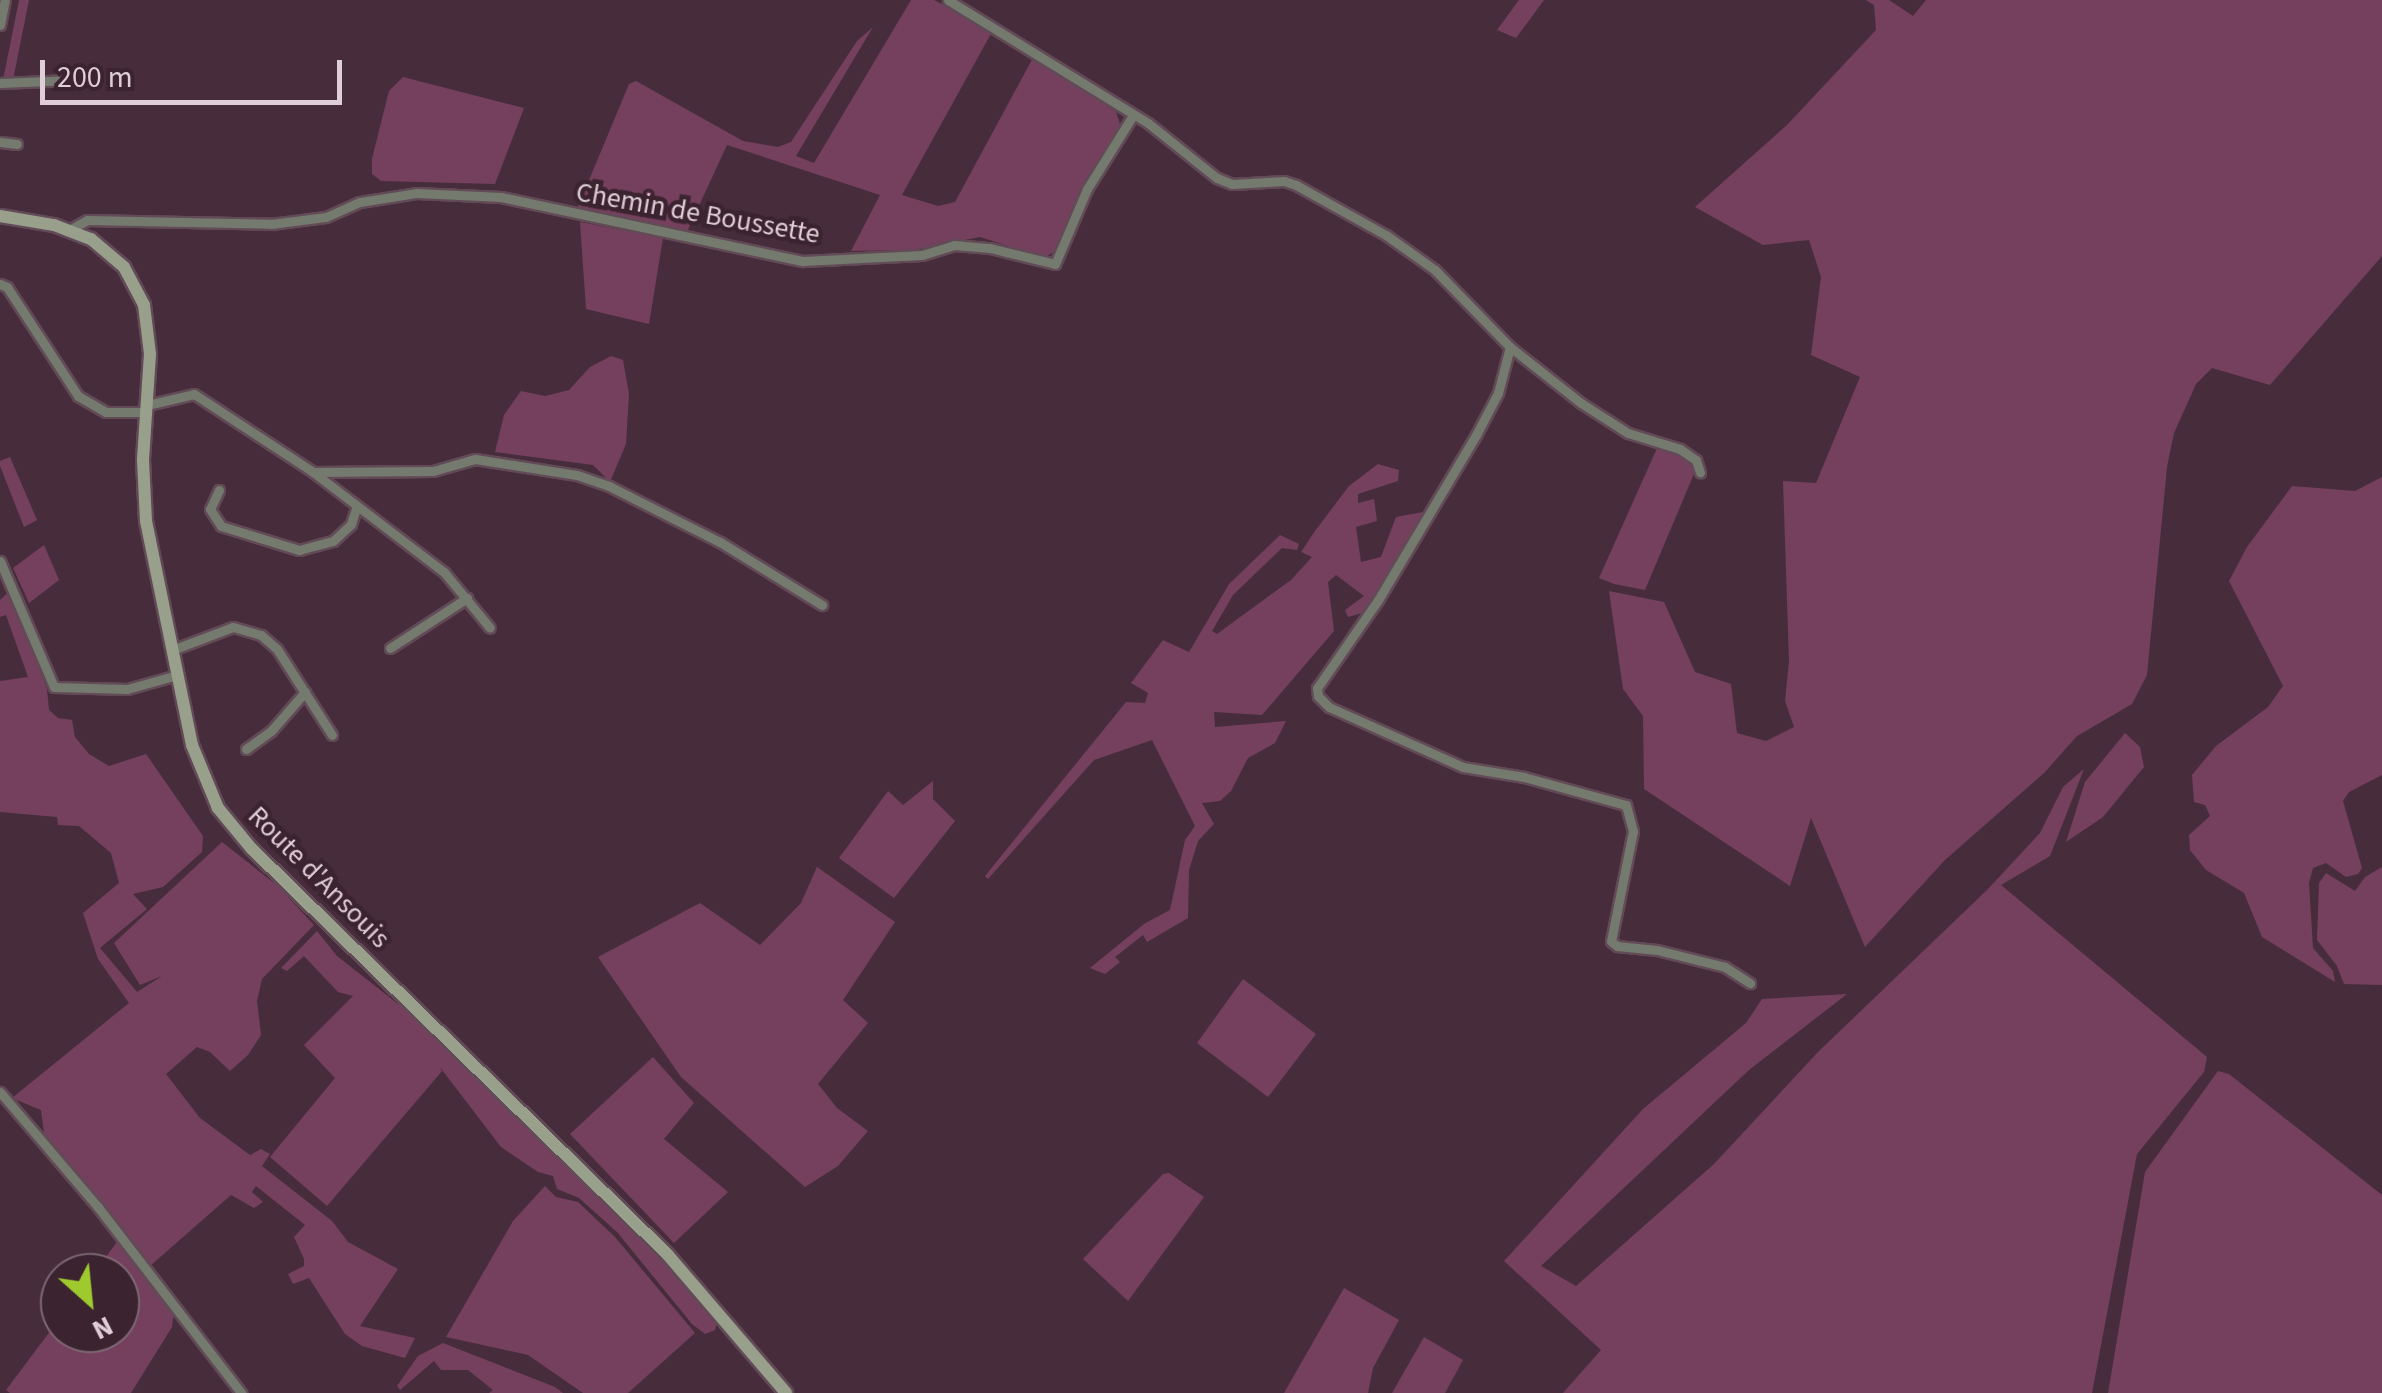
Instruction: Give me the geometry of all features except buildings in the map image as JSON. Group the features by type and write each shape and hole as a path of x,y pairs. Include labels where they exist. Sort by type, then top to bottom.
{"street":[{"path":"0,25 5,0"},
{"path":"948,0 999,28 1134,115 1217,178 1232,184 1284,181 1296,185 1386,235 1435,270 1510,346 1581,404 1628,432 1680,449 1696,460 1700,472"},
{"path":"0,83 95,79"},
{"name":"Chemin de Boussette","path":"71,229 86,220 271,224 326,217 360,202 418,193 501,197 803,260 922,256 954,246 990,248 1055,264 1087,190 1134,115"},
{"path":"0,142 17,144"},
{"name":"Route d'Ansouis","path":"0,216 71,229 91,239 124,267 144,305 150,354 145,511 196,762 227,821 667,1254 786,1393"},
{"path":"0,284 7,287 78,396 106,412 146,409 194,394 314,472 444,572 490,628"},
{"path":"1510,346 1498,394 1476,435 1378,600 1317,688 1318,696 1329,707 1463,768 1524,777 1626,805 1633,831 1611,941 1617,946 1657,950 1725,967 1750,983"},
{"path":"314,472 434,471 474,459 576,475 609,486 720,542 822,605"},
{"path":"219,490 210,509 221,526 298,550 333,541 351,524 357,506"},
{"path":"0,561 54,687 127,689 177,675"},
{"path":"390,648 467,598"},
{"path":"172,650 233,627 246,629 277,649 332,734"},
{"path":"246,749 271,731 305,692"},
{"path":"0,1092 88,1194 240,1393"}],"shaded area":[{"path":"19,0 29,0 13,80 3,80"},
{"path":"911,0 934,0 993,30 902,195 938,206 955,202 1034,56 1116,112 1120,124 1069,219 1059,250 1044,257 980,237 913,250 851,251 880,195 727,145 686,234 577,209 629,84 636,81 743,141 778,147 791,142 857,41 873,27 796,156 814,163"},
{"path":"1519,0 1544,0 1516,38 1497,30"},
{"path":"1866,0 1889,0 1913,16 1926,0 2382,0 2382,256 2270,385 2212,368 2196,384 2174,433 2167,467 2147,675 2132,704 2077,736 2045,772 1945,860 1865,947 1811,818 1790,886 1644,789 1643,716 1623,689 1609,591 1664,602 1695,672 1731,684 1737,733 1766,741 1794,727 1785,701 1789,661 1783,481 1816,483 1860,377 1811,355 1821,277 1809,240 1763,245 1695,207 1787,125 1876,30 1874,5"},
{"path":"403,77 524,108 495,184 381,181 372,174 372,159 389,91"},
{"path":"580,222 663,238 649,324 586,309"},
{"path":"611,356 623,360 629,394 626,444 610,482 593,465 495,452 504,415 521,391 545,396 569,390 590,367"},
{"path":"1658,446 1678,452 1696,469 1645,590 1614,584 1599,578"},
{"path":"10,457 37,520 24,527 0,466 0,461"},
{"path":"1378,464 1399,470 1398,481 1358,494 1358,503 1374,499 1377,521 1356,527 1361,562 1381,557 1396,517 1423,512 1378,592 1362,613 1348,617 1345,610 1364,596 1336,575 1328,582 1334,631 1262,715 1214,712 1215,727 1286,721 1275,743 1248,758 1231,791 1220,801 1202,803 1214,824 1198,841 1189,870 1188,918 1147,942 1143,935 1115,957 1120,962 1105,974 1090,968 1144,924 1170,910 1185,840 1195,826 1152,740 1094,760 988,879 985,876 1126,702 1145,703 1148,693 1131,683 1163,640 1189,652 1229,584 1280,535 1299,544 1297,550 1282,548 1233,595 1212,631 1217,634 1291,580 1312,557 1301,552 1315,531 1349,486"},
{"path":"2382,477 2382,775 2349,792 2343,801 2362,868 2358,874 2346,877 2326,863 2313,868 2309,883 2313,948 2333,971 2335,982 2262,937 2244,893 2206,870 2190,850 2189,835 2210,816 2205,805 2194,802 2192,775 2216,746 2268,707 2283,686 2229,581 2247,547 2292,486 2355,491"},
{"path":"44,545 59,580 29,603 13,568"},
{"path":"10,591 47,689 49,710 58,718 72,720 75,737 89,754 109,766 146,754 203,836 202,852 163,887 133,894 147,909 100,948 137,992 162,976 140,985 114,943 222,842 278,886 314,925 262,979 257,1001 261,1035 248,1055 230,1071 210,1052 197,1047 166,1074 200,1118 250,1155 261,1149 270,1154 262,1166 332,1221 348,1242 398,1269 360,1326 415,1338 405,1358 362,1346 345,1334 309,1278 293,1284 288,1274 304,1266 294,1237 305,1225 256,1186 252,1192 263,1202 254,1208 231,1195 150,1266 44,1133 41,1110 12,1098 129,1003 98,959 83,913 119,883 111,853 79,826 58,825 57,817 0,812 0,681 28,677 6,615 0,617 0,600"},
{"path":"2125,733 2140,747 2144,767 2103,817 2066,842 2085,782"},
{"path":"2084,769 2050,856 2001,885 2207,1057 2204,1072 2137,1154 2092,1393 1563,1393 1601,1350 1504,1261 1643,1109 1746,1023 1762,999 1847,994 1749,1070 1541,1266 1576,1286 1714,1164 1818,1052 1988,889 2040,833 2063,787"},
{"path":"933,781 933,799 955,821 894,898 839,858 888,791 903,805"},
{"path":"817,867 895,922 843,1000 868,1023 818,1084 837,1108 868,1131 838,1166 805,1187 681,1077 598,957 700,903 760,945 801,903"},
{"path":"2382,867 2382,985 2344,984 2337,966 2317,940 2319,883 2326,873 2355,891 2365,877"},
{"path":"317,931 337,956 416,1018 625,1220 717,1322 715,1330 705,1334 692,1324 617,1232 579,1198 557,1189 553,1176 538,1172 501,1147 439,1066 442,1071 327,1206 270,1157 335,1078 304,1045 353,996 338,992 304,956 287,971 281,968"},
{"path":"1243,979 1316,1034 1268,1097 1197,1043"},
{"path":"653,1057 694,1103 664,1139 728,1192 674,1243 570,1134"},
{"path":"2218,1071 2229,1074 2382,1195 2382,1393 2108,1393 2145,1172"},
{"path":"1169,1173 1204,1197 1128,1301 1083,1259 1163,1174"},
{"path":"545,1186 556,1197 578,1202 615,1237 695,1333 628,1393 583,1393 528,1355 446,1337 513,1221"},
{"path":"117,1242 126,1253 109,1253"},
{"path":"140,1270 174,1312 172,1327 131,1393 6,1390 40,1345 40,1353 140,1353"},
{"path":"1344,1288 1399,1320 1373,1368 1368,1393 1284,1393"},
{"path":"1424,1337 1463,1360 1445,1393 1392,1393"},
{"path":"443,1343 563,1393 489,1393 493,1390 468,1370 441,1370 434,1361 400,1390 397,1386 418,1356"}]}
